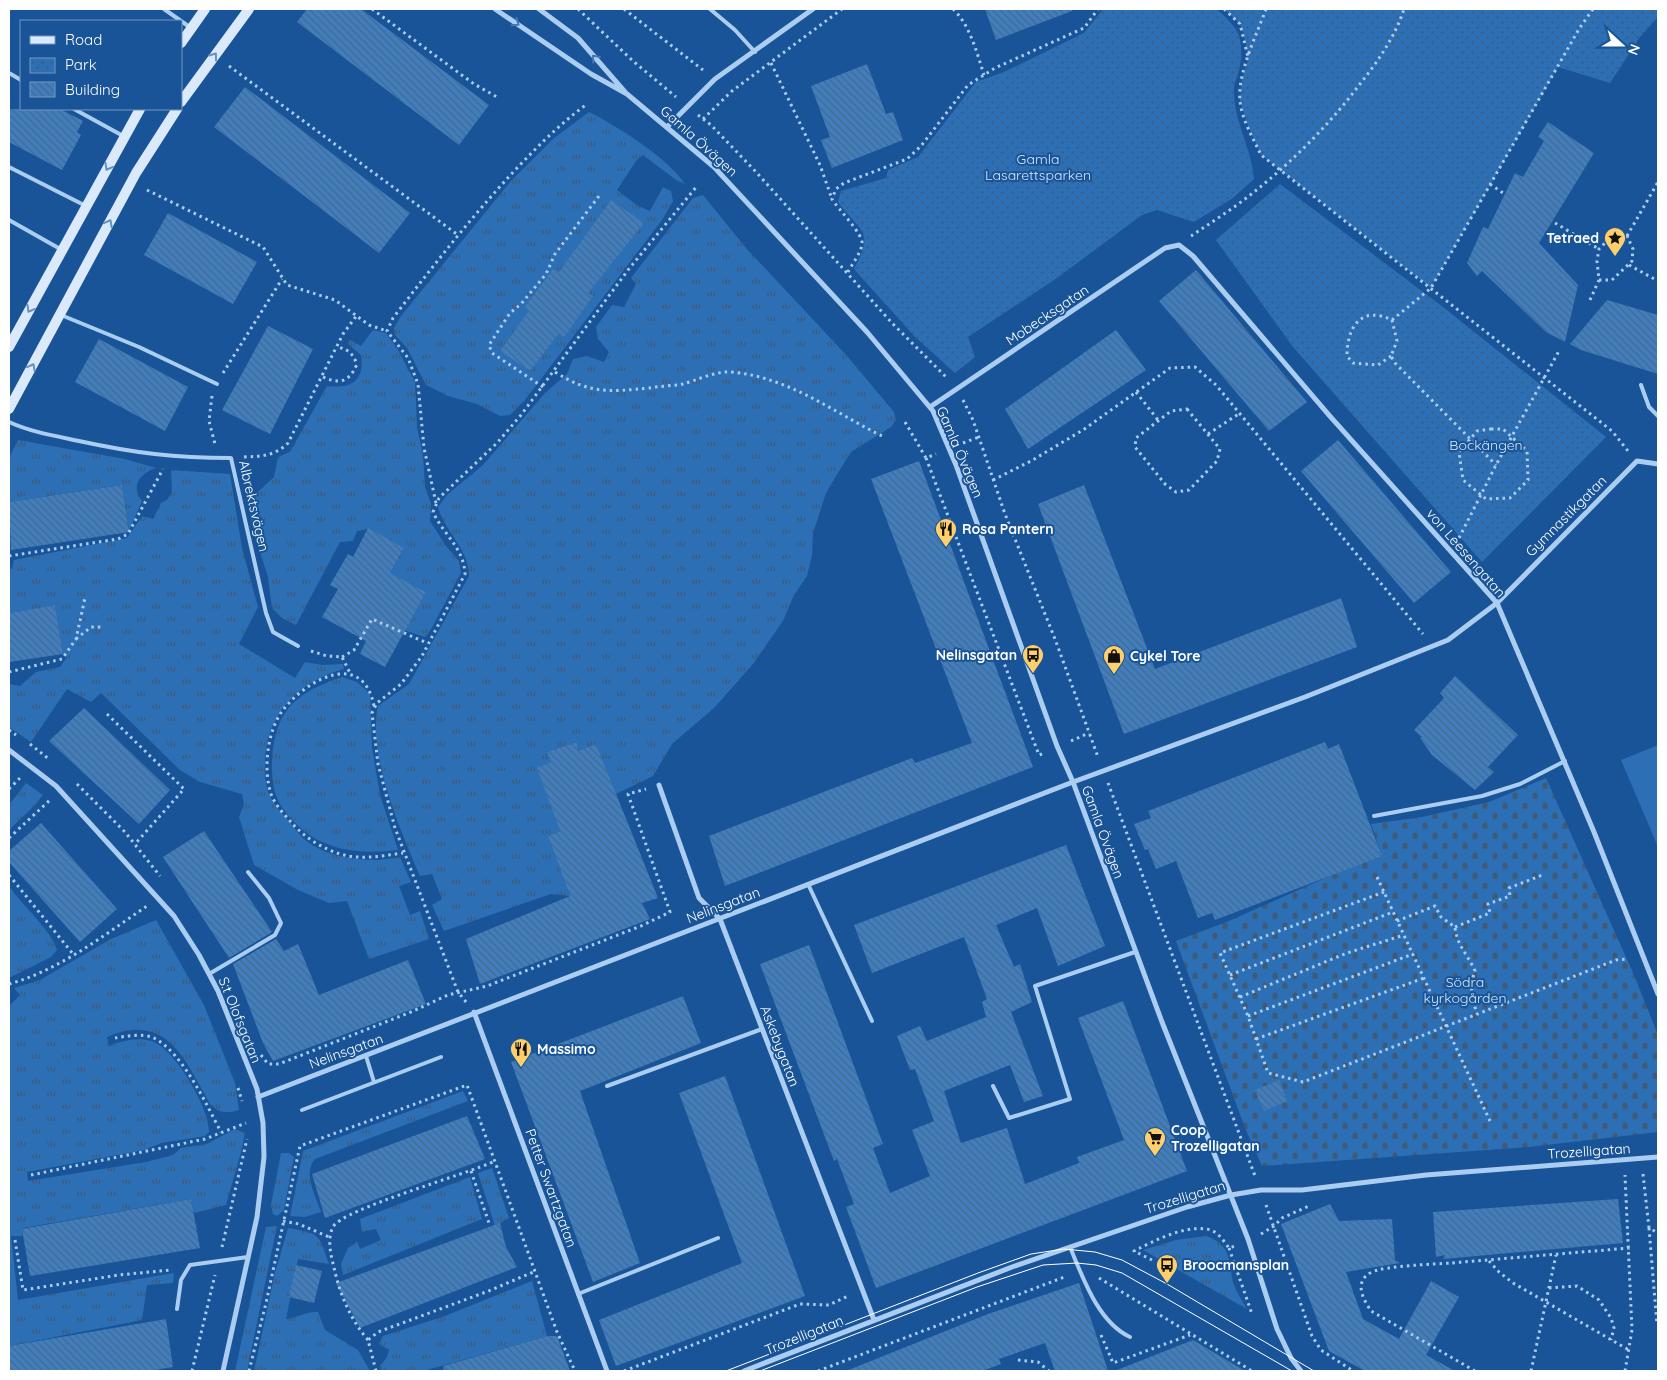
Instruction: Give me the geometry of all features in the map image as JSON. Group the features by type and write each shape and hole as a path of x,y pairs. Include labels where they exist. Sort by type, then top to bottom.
{"main road":[{"path":"182,42 205,9"},
{"path":"182,101 249,9"},
{"path":"9,347 139,110"},
{"path":"9,410 136,173 176,110"}],"street":[{"name":"Gamla Övägen","path":"495,9 590,74 628,94"},
{"name":"Gamla Övägen","path":"539,9 578,38 628,94 714,167 868,332 930,407 956,465 1057,746 1073,782 1135,952 1248,1239 1277,1329 1291,1358 1302,1371"},
{"path":"668,126 715,79 814,9"},
{"name":"Mobecksgatan","path":"930,407 1165,248 1179,246"},
{"name":"von Leesengatan","path":"1179,246 1192,256 1497,603 1565,761 1658,994"},
{"path":"1637,461 1658,464"},
{"name":"Gymnastikgatan","path":"1497,603 1637,461"},
{"name":"Nelinsgatan","path":"258,1097 1073,782 1306,697 1448,640 1497,603"},
{"name":"S:t Olofsgatan","path":"9,750 56,786 174,916 209,974 231,1022 258,1097 264,1157 257,1217 223,1371"},
{"name":"Askebygatan","path":"658,785 699,898 720,920 860,1290 874,1320"},
{"name":"Petter Swartzgatan","path":"474,1012 607,1371"},
{"name":"Trozelligatan","path":"744,1371 1070,1247 1231,1194 1261,1190 1302,1190 1426,1175 1658,1157"}],"lane":[{"path":"164,9 180,20"},
{"path":"710,9 735,30 755,52"},
{"path":"182,22 191,28"},
{"path":"9,73 20,79"},
{"path":"76,110 125,136"},
{"path":"9,167 86,206"},
{"path":"9,220 62,250"},
{"path":"60,315 139,346 216,384"},
{"path":"1641,385 1649,407 1658,416"},
{"name":"Albrektsvägen","path":"9,422 51,435 138,454 231,458 266,613 273,632 298,646"},
{"path":"1374,816 1482,796 1520,784 1565,761"},
{"path":"209,974 275,935 281,923 269,898 248,872"},
{"path":"808,884 872,1021"},
{"path":"993,1086 1008,1118 1070,1099 1035,986 1135,952"},
{"path":"607,1086 762,1029"},
{"path":"366,1056 374,1082"},
{"path":"302,1110 441,1057"},
{"path":"578,1294 718,1238"},
{"path":"1070,1247 1106,1320 1119,1332 1130,1337"},
{"path":"177,1309 181,1280 190,1265 206,1261 248,1258"}],"path":[{"path":"372,9 474,84 498,97"},
{"path":"624,9 715,79"},
{"path":"703,119 732,91 842,9"},
{"path":"954,9 962,16 976,49 984,75"},
{"path":"832,199 836,189 844,183 907,159 921,146 968,85 984,75 1084,28 1098,9"},
{"path":"1224,9 1240,24 1248,60"},
{"path":"1266,9 1242,80 1240,100 1247,124 1261,155 1612,431 1637,461"},
{"path":"1179,246 1252,194 1324,128 1384,52 1404,9"},
{"path":"1392,320 1431,288 1579,29 1593,9"},
{"path":"771,63 820,165 832,199 846,219 861,234 862,245 848,272"},
{"path":"229,66 458,235"},
{"path":"387,331 393,318 458,235 540,144 570,116 587,104"},
{"path":"1590,300 1599,280 1597,261 1599,249 1608,240 1627,236 1658,182"},
{"path":"1490,184 1503,193"},
{"path":"374,706 401,684 422,656 465,574 465,563 459,549 447,537 433,512 439,498 497,443 555,372 628,270 697,186"},
{"path":"147,190 263,247 287,285 335,300 369,325 387,331 408,358 418,384 424,448 436,504"},
{"path":"543,387 492,353 490,345 510,312 521,304 546,274 556,254 599,196"},
{"path":"1555,223 1599,249"},
{"path":"1599,280 1612,280 1632,261 1633,249 1627,236"},
{"path":"1629,265 1658,281"},
{"path":"220,458 209,421 209,406 216,384 282,278"},
{"path":"1380,314 1392,320 1397,341 1391,356 1378,365 1353,363 1347,356 1347,348 1350,329 1358,320 1380,314"},
{"path":"231,458 270,455 281,451 297,428 343,334 357,316"},
{"path":"323,377 337,383 346,380 354,371 356,364 353,354 348,350 338,347"},
{"path":"1452,552 1496,465 1559,351"},
{"path":"1391,356 1394,363 1496,465"},
{"path":"993,480 1031,461 1083,430 1170,368 1195,367 1216,385 1433,646"},
{"path":"555,372 575,385 620,392 678,385 728,372 752,375 782,383 827,404 856,424 884,437"},
{"path":"1136,392 1158,420"},
{"path":"1187,409 1220,449 1217,461 1189,490 1176,492 1165,484 1135,447 1136,438 1158,420 1171,411 1187,409"},
{"path":"1208,434 1240,414"},
{"path":"1504,429 1527,451 1528,480 1510,498 1486,499 1463,480 1459,452 1470,440 1477,431 1504,429"},
{"path":"9,556 118,539 128,534 167,456"},
{"path":"926,458 1039,756 1057,746 1089,734"},
{"path":"76,639 85,598"},
{"path":"298,646 327,656 342,657 354,650 372,619 427,644"},
{"path":"9,672 62,659 76,639 91,628 101,627"},
{"path":"342,657 350,673"},
{"path":"403,853 356,857 338,853 308,838 285,815 272,795 267,762 269,747 283,710 298,695 318,681 338,672 350,673 361,680 372,692 374,706 372,713 373,732 378,764 403,853 458,992 474,1012"},
{"path":"107,714 184,790 135,844"},
{"path":"9,730 17,736"},
{"path":"25,741 55,764"},
{"path":"9,789 22,775 16,770"},
{"path":"74,782 135,844 165,883"},
{"path":"260,1053 268,1064 279,1064 458,992 487,986 641,926 670,912 628,794 658,785"},
{"path":"46,796 57,806"},
{"path":"9,838 50,800"},
{"path":"1455,927 1490,913 1488,904 1510,896 1509,888 1545,874"},
{"path":"9,876 73,954"},
{"path":"1377,877 1490,1121"},
{"path":"1384,892 1220,953 1248,1016 1268,1073 1302,1082 1616,960 1642,954"},
{"path":"142,898 153,912"},
{"path":"9,984 41,972 148,906"},
{"path":"1397,921 1435,906 1441,917 1455,927 1457,942 1466,952 1475,971 1471,984 1471,993 1478,1014"},
{"path":"1230,975 1393,912"},
{"path":"1240,998 1347,953 1404,935"},
{"path":"1248,1016 1413,954"},
{"path":"1256,1039 1424,978"},
{"path":"115,1038 133,1035 152,1037 171,1050 198,1091 221,1132"},
{"path":"236,1079 243,1108"},
{"path":"249,1371 300,1146 467,1085 558,1332 575,1371"},
{"path":"244,1114 247,1128"},
{"path":"30,1176 205,1140 246,1121"},
{"path":"244,1146 248,1134"},
{"path":"376,1371 368,1340 356,1327 346,1306 337,1279 329,1237 334,1225 346,1216 495,1161"},
{"path":"471,1171 489,1223"},
{"path":"1616,1176 1649,1172"},
{"path":"1643,1173 1657,1308 1657,1325"},
{"path":"1625,1175 1630,1248 1632,1330 1625,1371"},
{"path":"1229,1248 1274,1226 1282,1218 1317,1203"},
{"path":"283,1221 299,1224 329,1237"},
{"path":"1152,1260 1134,1251 1155,1240 1186,1231 1206,1228 1219,1235 1229,1248 1252,1314"},
{"path":"1649,1228 1658,1233"},
{"path":"15,1240 23,1290 119,1275 188,1269"},
{"path":"1475,1371 1371,1311 1362,1298 1360,1288 1363,1280 1372,1272 1427,1264 1630,1248"},
{"path":"1531,1371 1556,1254"},
{"path":"1488,1260 1513,1283 1629,1350"},
{"path":"368,1340 378,1332 486,1292 536,1270"},
{"path":"818,1371 1081,1272 1093,1275 1252,1371"},
{"path":"1548,1288 1577,1286 1599,1300 1611,1318 1614,1328 1611,1340"},
{"path":"624,1371 752,1320 800,1304 829,1305 860,1290"},
{"path":"1098,1327 1113,1364 1190,1335"},
{"path":"1018,1360 1038,1362 1049,1371"}],"green space":[{"name":"Gamla Lasarettsparken","path":"1103,9 1217,9 1230,21 1239,36 1241,44 1241,62 1234,86 1234,101 1250,156 1254,179 1233,198 1194,222 1157,210 1142,215 1057,278 968,337 975,357 955,373 915,337 854,269 864,246 864,239 859,227 838,202 841,191 886,178 888,170 918,157 976,82 1004,72 1084,33"},
{"path":"1224,9 1658,9 1658,17 1640,37 1610,83 1558,67 1431,288 1261,155 1247,123 1240,100 1242,80 1248,60 1246,44 1240,24"},
{"path":"589,112 613,125 655,153 685,184 676,180 643,155 636,161 617,190 638,206 650,211 663,187 671,191 673,201 662,220 525,400 510,415 500,416 477,404 448,396 426,385 407,348 395,335 394,328 401,316 510,182 553,139"},
{"name":"Bockängen","path":"1280,184 1443,307 1606,437 1482,562 1293,347 1216,240"},
{"path":"703,195 746,248 848,357 894,412 896,420 891,427 851,452 826,493 813,533 812,555 807,576 794,595 783,621 753,664 714,708 672,744 653,776 616,794 596,744 578,751 577,742 547,752 551,762 538,768 560,831 548,836 570,896 551,894 444,931 432,905 442,899 432,874 420,876 395,815 381,769 376,726 378,706 409,684 469,576 465,557 441,516 438,507 447,495 483,465 545,393 567,374 573,359 587,356 604,362 609,352 598,339 596,327 612,305 624,307 636,284 631,278 693,198"},
{"path":"373,330 386,333 398,350 415,382 417,427 423,455 425,487 431,504 430,521 446,546 459,561 461,573 425,637 404,630 426,592 390,573 404,548 368,529 357,531 353,541 340,542 296,625 282,618 272,608 268,577 253,530 248,501 274,477 278,457 290,452 327,386 343,386 358,377 362,364 361,355 348,344 350,340 361,346"},
{"path":"18,440 125,459 156,468 145,473 138,481 138,495 142,501 129,531 122,485 9,502 9,458"},
{"path":"171,470 230,474 242,548 258,607 239,644 295,678 305,662 322,665 343,664 344,669 328,674 301,690 289,701 272,727 267,742 265,772 268,792 272,800 303,838 319,849 353,859 377,860 400,857 411,882 399,886 410,915 420,911 429,939 369,959 347,901 329,903 298,890 254,865 239,817 244,804 242,794 200,782 180,770 101,693 91,702 67,689 31,742 9,727 9,684 20,686 36,672 60,667 67,657 63,654 55,605 9,613 9,568 12,569 14,560 127,538 142,516 153,519 161,503 167,500 172,492"},
{"path":"342,677 357,682 370,694 372,748 380,795 398,850 378,852 348,850 320,841 295,823 285,811 274,789 272,754 280,721 290,707 303,695"},
{"path":"1658,745 1658,847 1621,760"},
{"name":"Södra kyrkogården","path":"1546,778 1634,975 1658,1035 1658,1132 1529,1147 1262,1166 1245,1128 1176,941 1229,921 1381,853 1371,824 1422,817 1489,802"},
{"path":"26,783 43,795 9,830 9,805"},
{"path":"9,886 43,926 57,950 51,957 9,978"},
{"path":"156,920 204,1005 235,1083 239,1110 223,1112 210,1104 182,1057 172,1044 159,1035 145,1030 128,1031 107,1037 109,1046 130,1040 151,1041 170,1055 180,1066 197,1095 204,1109 209,1132 205,1136 161,1143 144,1150 27,1172 28,1181 146,1162 173,1155 181,1148 207,1144 235,1129 245,1133 226,1205 194,1213 191,1199 23,1228 22,1236 11,1236 18,1300 174,1273 173,1283 147,1285 142,1320 9,1346 9,1006 20,995 14,988 40,980 111,939"},
{"path":"463,1091 468,1101 315,1159 311,1165 310,1178 321,1212 305,1217 290,1216 303,1151"},
{"path":"281,1153 289,1153 294,1157 284,1210 277,1216 273,1214 271,1205"},
{"path":"492,1168 509,1218 495,1226 478,1173"},
{"path":"470,1177 482,1219 343,1275 341,1264 348,1248 357,1242 360,1249 381,1240 376,1229 362,1232 360,1219"},
{"path":"277,1226 247,1371 235,1371 266,1227"},
{"path":"288,1228 307,1232 317,1237 323,1246 329,1264 298,1259 286,1319 318,1312 325,1330 358,1350 370,1371 254,1371 275,1273"},
{"path":"1206,1236 1215,1240 1225,1250 1234,1285 1247,1309 1143,1250 1176,1240"},
{"path":"532,1281 547,1336 423,1371 381,1371 380,1366 387,1357 389,1350 379,1344 383,1336 445,1316"}],"building":[{"path":"307,9 361,9 489,105 459,145 297,22"},
{"path":"985,9 1072,9 1072,11 996,40"},
{"path":"867,64 886,114 893,112 903,140 832,168 821,140 830,137 811,86"},
{"path":"245,87 410,213 379,253 214,127"},
{"path":"9,109 62,110 83,121 77,132 81,135 62,170 9,142"},
{"path":"1548,122 1594,153 1539,243 1578,285 1565,342 1546,332 1482,271 1477,276 1467,263 1483,227 1488,229 1515,173 1523,177 1544,141 1538,137"},
{"path":"611,200 644,223 588,293 593,296 564,337 559,333 530,371 500,351 529,311 524,308 553,269 559,272"},
{"path":"168,213 257,262 233,304 144,255"},
{"path":"1196,270 1307,402 1269,431 1159,301"},
{"path":"1607,300 1658,315 1658,374 1581,350 1570,344"},
{"path":"268,326 313,349 270,434 222,410"},
{"path":"1116,330 1146,370 1028,449 1005,409"},
{"path":"99,339 188,387 165,431 75,382"},
{"path":"1338,440 1451,572 1414,603 1301,471"},
{"path":"919,461 1033,767 725,886 709,836 912,758 915,763 972,743 871,479"},
{"path":"122,485 129,532 11,550 9,502"},
{"path":"1084,485 1155,669 1341,598 1357,647 1124,734 1038,504"},
{"path":"368,528 404,548 390,573 426,592 385,667 360,654 366,641 322,617 338,589 330,585 348,554 353,557"},
{"path":"55,605 63,654 9,662 9,613"},
{"path":"1455,676 1518,735 1488,767 1494,772 1475,790 1432,755 1420,738 1422,737 1414,730 1444,698 1440,693"},
{"path":"84,708 170,790 139,824 49,741"},
{"path":"577,742 578,751 596,744 658,898 642,903 650,919 480,984 466,939 570,896 548,836 560,831 537,768 551,762 547,752"},
{"path":"1325,742 1328,749 1339,744 1382,856 1215,920 1212,913 1198,918 1176,861 1156,869 1148,849 1145,850 1134,824 1151,818 1148,811"},
{"path":"41,823 117,909 80,942 9,862 9,851"},
{"path":"204,831 272,932 229,958 163,857"},
{"path":"1066,845 1105,946 1058,966 1037,908 996,925 1014,967 1020,964 1032,1002 1011,1012 1043,1096 1024,1102 1010,1065 944,1091 961,1143 1007,1128 1025,1184 1079,1163 1077,1157 1124,1140 1078,1018 1123,1001 1187,1171 876,1288 846,1207 854,1204 837,1159 834,1161 760,964 809,945 883,1144 873,1148 890,1193 930,1176 912,1130 934,1121 915,1069 910,1070 897,1036 920,1026 927,1041 986,1017 982,1002 987,999 964,937 872,973 854,925"},
{"path":"276,939 284,951 298,944 319,995 408,960 426,1004 273,1061 263,1043 233,964"},
{"path":"683,996 701,1043 580,1091 640,1263 593,1282 511,1062"},
{"path":"725,1076 805,1296 616,1366 599,1320 742,1263 679,1093"},
{"path":"1279,1080 1287,1101 1264,1111 1255,1090"},
{"path":"467,1116 485,1159 325,1218 312,1174"},
{"path":"191,1199 200,1248 30,1276 22,1229"},
{"path":"1618,1199 1623,1243 1443,1259 1445,1255 1436,1257 1433,1212"},
{"path":"1330,1204 1339,1221 1392,1219 1395,1260 1400,1263 1346,1272 1363,1319 1399,1339 1431,1281 1459,1297 1426,1355 1455,1371 1365,1371 1329,1351 1281,1224"},
{"path":"500,1223 506,1247 517,1267 360,1328 336,1283"},
{"path":"296,1265 322,1271 314,1303 289,1297"},
{"path":"1079,1283 1108,1371 1055,1371 1045,1343 999,1359 1001,1364 982,1371 846,1371 988,1314"},
{"path":"166,1319 173,1367 149,1371 9,1371 9,1346"},
{"path":"547,1336 557,1336 570,1371 444,1371 443,1366"},
{"path":"1193,1340 1245,1371 1117,1371 1117,1370"}],"tram line":[{"path":"726,1371 978,1273 1031,1254 1064,1249 1095,1252 1122,1260 1167,1284 1314,1371"},
{"path":"760,1371 977,1287 1043,1265 1077,1263 1096,1265 1122,1273 1292,1371"}],"place":[{"name":"Tetraed","path":"1615,257"},
{"name":"Rosa Pantern","path":"946,548"},
{"name":"Nelinsgatan","path":"1033,674"},
{"name":"Cykel Tore","path":"1114,675"},
{"name":"Massimo","path":"521,1068"},
{"name":"Coop Trozelligatan","path":"1155,1157"},
{"name":"Broocmansplan","path":"1167,1284"}]}
